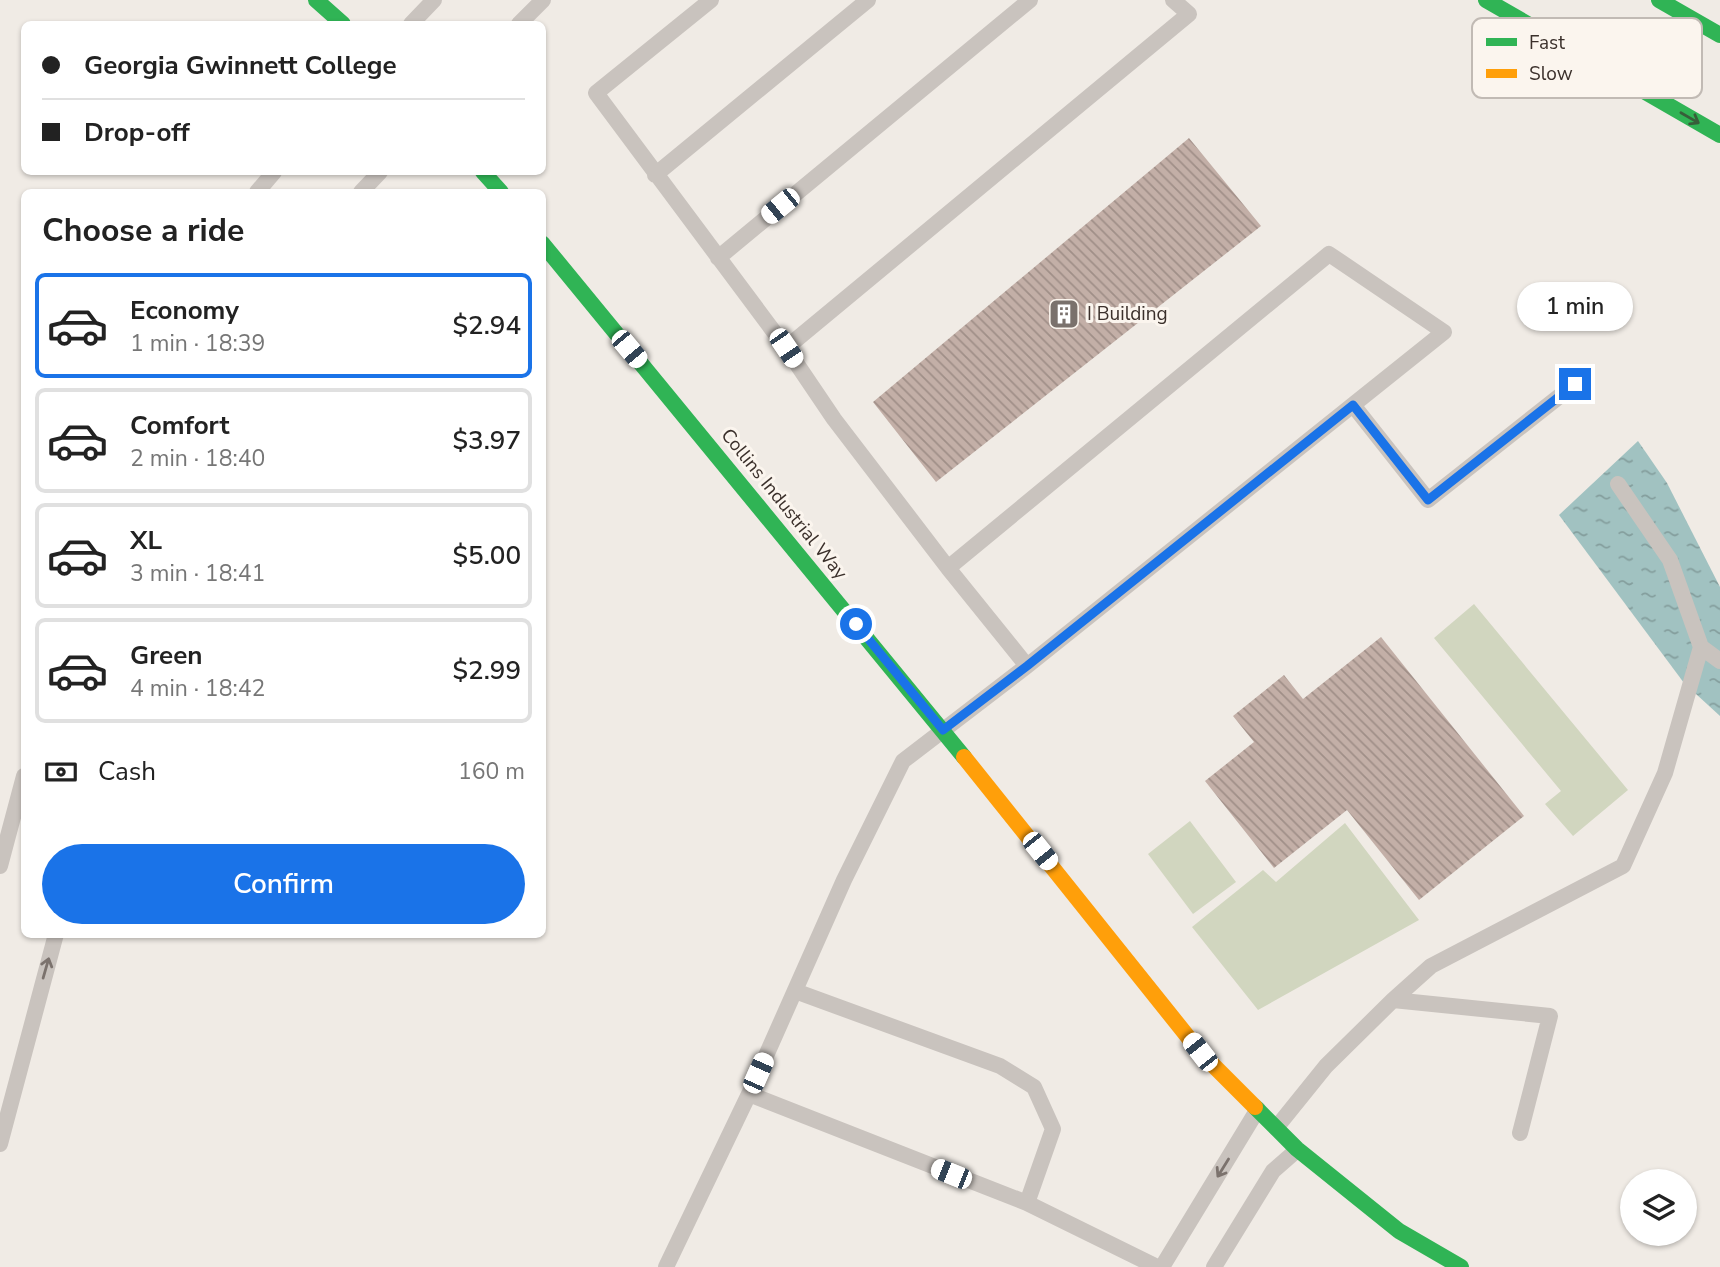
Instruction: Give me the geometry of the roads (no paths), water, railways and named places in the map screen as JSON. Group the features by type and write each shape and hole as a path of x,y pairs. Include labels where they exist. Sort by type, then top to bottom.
{"main road":[{"path":"316,0 340,21"},
{"path":"1486,0 1515,18"},
{"path":"1659,0 1690,18"},
{"path":"1702,25 1720,35"},
{"path":"1655,98 1720,135"},
{"path":"487,175 498,189"},
{"name":"Collins Industrial Way","path":"546,248 943,730 1200,1052 1297,1149 1399,1231 1461,1267"}],"lane":[{"path":"414,21 434,0"},
{"path":"522,21 543,0"},
{"path":"711,0 596,93 786,348 834,419 1027,666"},
{"path":"655,175 868,0"},
{"path":"718,258 1030,0"},
{"path":"786,348 1189,14 1173,0"},
{"path":"260,189 271,175"},
{"path":"364,189 377,175"},
{"path":"666,1267 749,1094 844,880 903,761 1027,666 1444,332 1329,254 948,568"},
{"path":"1353,405 1428,500 1575,384"},
{"path":"1618,484 1670,560 1701,647 1720,662"},
{"path":"1276,1128 1326,1066 1432,966 1623,866 1665,773 1701,647"},
{"path":"0,866 21,787"},
{"path":"0,1144 55,938"},
{"path":"795,992 1000,1066 1034,1087 1053,1129 1027,1203"},
{"path":"1393,1000 1550,1016 1520,1133"},
{"path":"749,1094 1027,1203 1159,1267 1258,1109"},
{"path":"1214,1267 1273,1171 1297,1149"}],"water":[{"path":"1638,441 1667,483 1720,587 1720,716 1684,683 1559,515"}],"place":[{"name":"I Building","path":"1064,314"}]}
